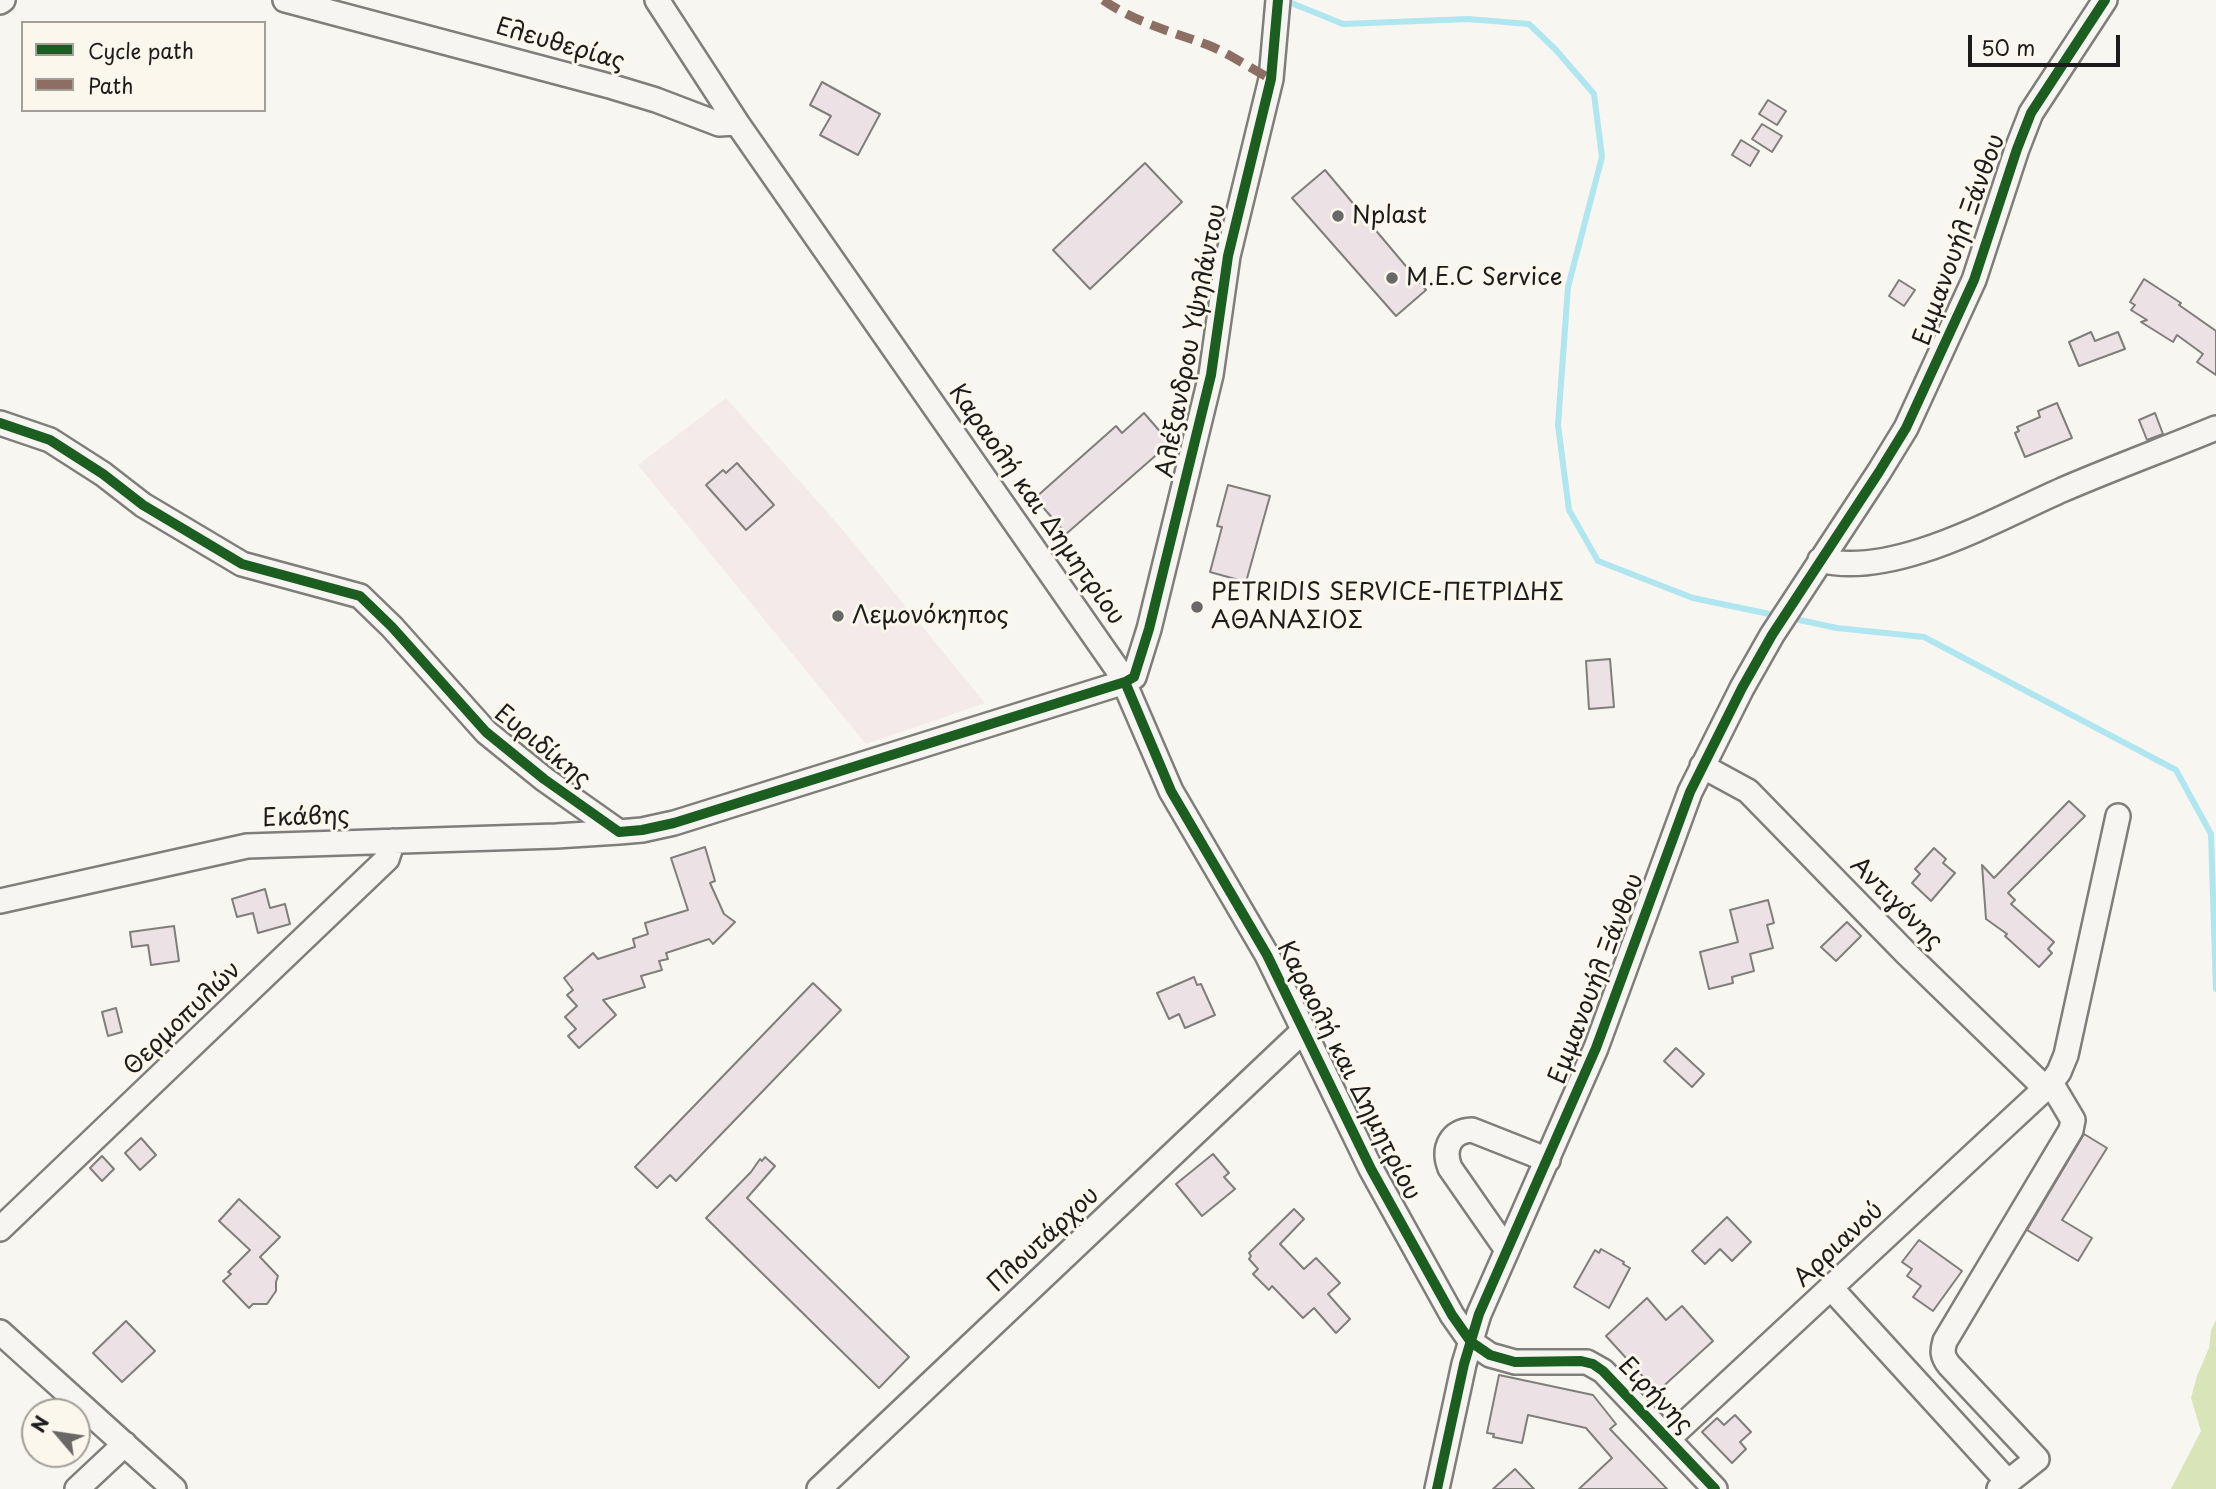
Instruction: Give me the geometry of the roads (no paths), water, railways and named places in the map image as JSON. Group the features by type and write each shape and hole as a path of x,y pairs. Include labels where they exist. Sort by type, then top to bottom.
{"street":[{"name":"Ελευθερίας","path":"285,0 613,87 719,124 737,123"},
{"name":"Καραολή και Δημητρίου","path":"657,0 737,123 1120,673 1171,791 1261,945 1371,1169 1452,1315 1471,1342"},
{"name":"Εμμανουήλ Ξάνθου","path":"1471,1342 1479,1314 1620,989 1671,840 1702,766 1772,635 1906,428 1974,280 2031,113 2105,0"},
{"name":"Αλέξανδρου Υψηλάντου","path":"1125,682 1134,677 1149,629 1211,375 1227,256 1271,79 1277,5"},
{"name":"Ευριδίκης","path":"0,423 50,440 103,474 143,505 242,564 360,596 392,627 486,732 544,779 619,832"},
{"path":"1820,560 1837,565 1862,564 1937,545 2065,489 2216,428"},
{"path":"619,832 674,823 1125,682"},
{"name":"Αντιγόνης","path":"1702,766 1748,791 1905,951 2048,1086 2073,1120 2073,1125 1945,1340 1942,1350 1949,1365 2037,1459 2003,1485"},
{"path":"2048,1086 2059,1072 2066,1055 2118,816"},
{"name":"Εκάβης","path":"0,901 232,847 619,832"},
{"name":"Θερμοπυλών","path":"0,1229 387,859 393,841"},
{"name":"Πλουτάρχου","path":"819,1489 1304,1030"},
{"name":"Αρριανού","path":"1668,1440 2048,1086"},
{"path":"1507,1250 1450,1168 1446,1158 1447,1148 1453,1137 1462,1131 1472,1130 1548,1160"},
{"path":"1831,1288 2003,1485"},
{"path":"0,1332 174,1489"},
{"path":"1437,1489 1471,1342"},
{"name":"Ειρήνης","path":"1471,1342 1490,1355 1515,1362 1581,1361 1593,1364 1715,1489"},
{"path":"77,1489 125,1444"}],"waterway":[{"path":"1284,0 1343,24 1468,19 1529,24 1594,94 1602,157 1568,287 1558,425 1569,510 1598,561 1693,598 1779,616"},
{"path":"1790,618 1837,628 1924,637 2176,770 2211,834 2216,989"}],"place":[{"name":"Nplast","path":"1338,216"},
{"name":"M.E.C Service","path":"1392,278"},
{"name":"PETRIDIS SERVICE-ΠΕΤΡΙΔΗΣ ΑΘΑΝΑΣΙΟΣ","path":"1197,607"},
{"name":"Λεμονόκηπος","path":"838,616"}]}
